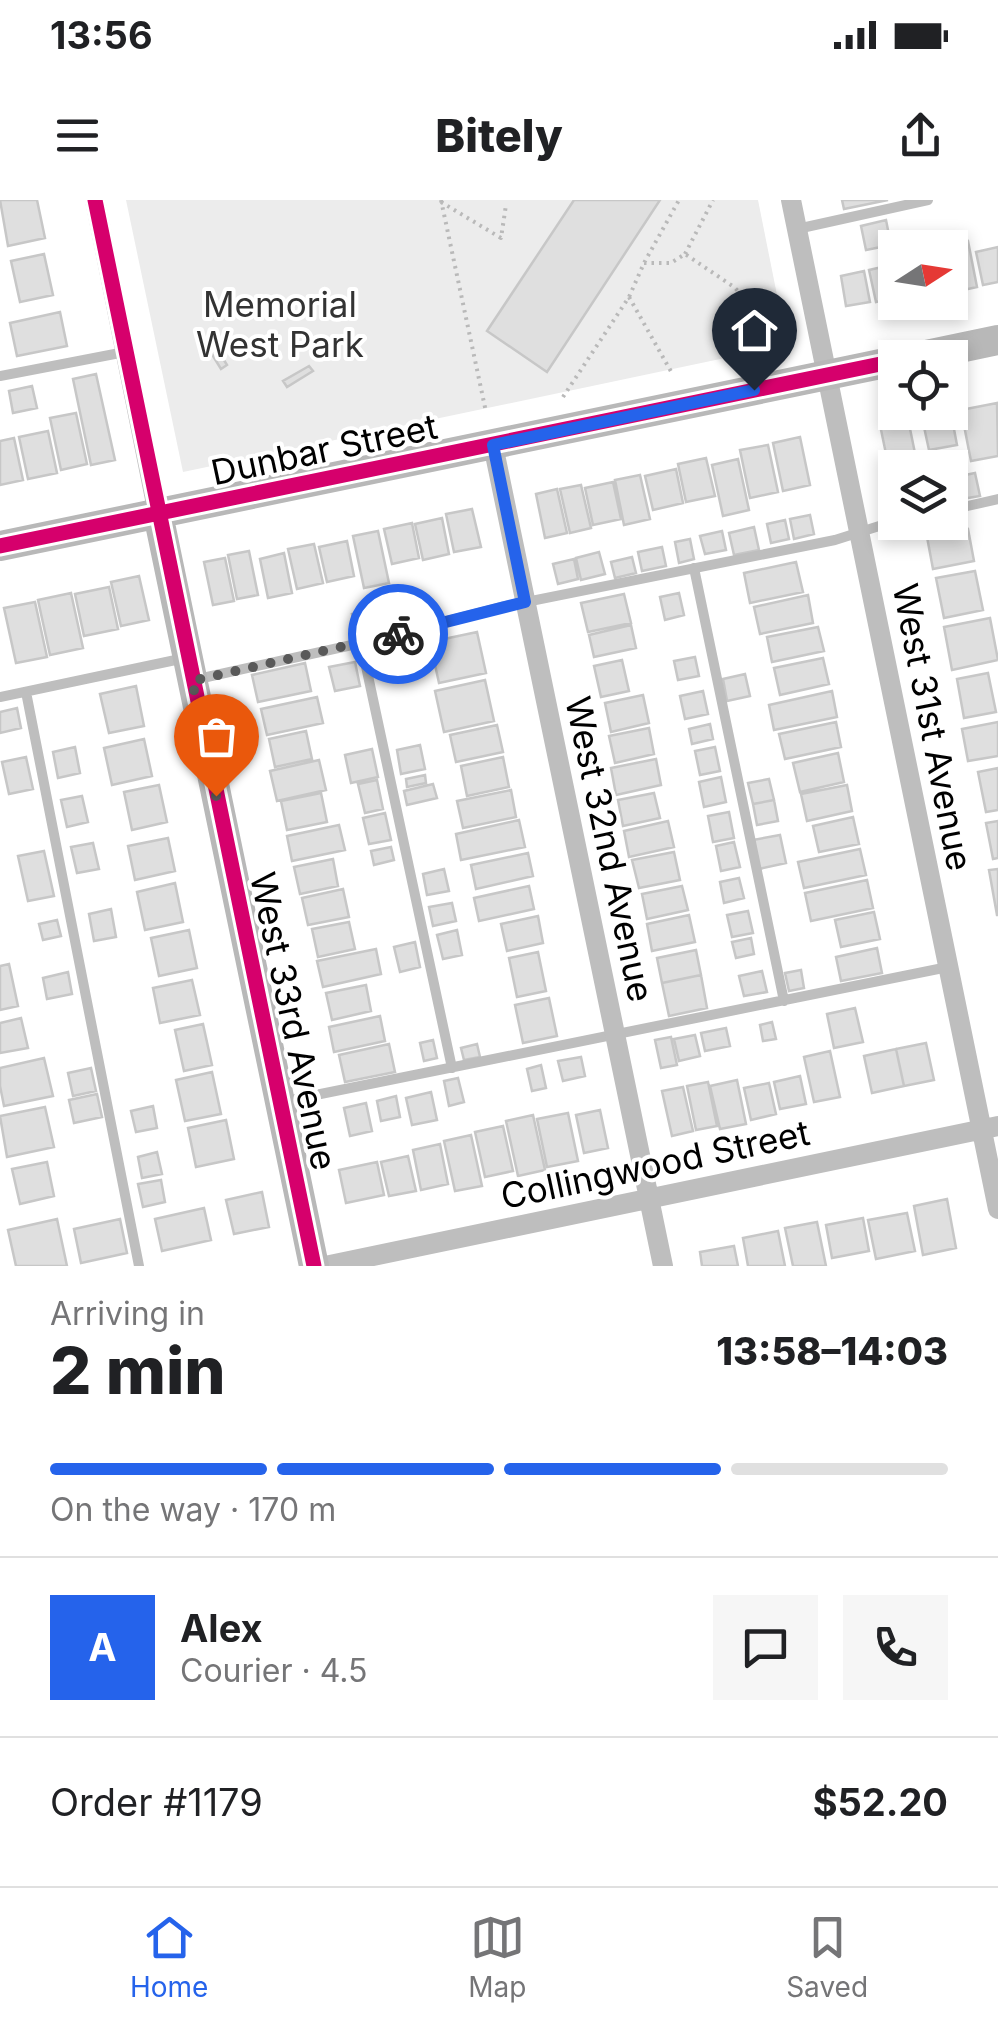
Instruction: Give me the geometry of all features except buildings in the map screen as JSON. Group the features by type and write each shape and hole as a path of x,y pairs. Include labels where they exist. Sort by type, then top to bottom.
{"main road":[{"path":"968,346 998,340"},
{"name":"Dunbar Street","path":"0,546 878,364"},
{"name":"West 33rd Avenue","path":"158,514 314,1266"}],"street":[{"name":"West 33rd Avenue","path":"94,200 158,514"},
{"name":"West 31st Avenue","path":"791,200 948,966 990,1127 998,1209"},
{"name":"West 32nd Avenue","path":"493,445 663,1266"},
{"name":"Collingwood Street","path":"325,1266 990,1127"}],"lane":[{"path":"797,229 928,200"},
{"path":"0,376 125,352"},
{"path":"968,506 998,499"},
{"path":"0,698 361,643 525,602 835,540 878,527"},
{"path":"694,568 784,1001"},
{"path":"361,643 452,1068"},
{"path":"26,692 139,1266"},
{"path":"280,1102 948,966"}],"path":[{"path":"563,396 629,298 679,200"},
{"path":"644,263 671,264 685,254 713,200"},
{"path":"441,201 501,238 506,204"},
{"path":"441,201 486,412"},
{"path":"685,254 734,287 774,326"},
{"path":"629,298 673,376"},
{"path":"763,357 764,340 774,326 790,321"}],"green space":[{"name":"Memorial West Park","path":"126,200 758,200 787,345 183,472"}],"cycle path":[{"path":"95,200 314,1266"},
{"path":"0,546 878,365"}],"way so far":[{"path":"216,796 192,681 398,634"}],"route":[{"path":"398,634 525,602 493,445 754,390"}]}
